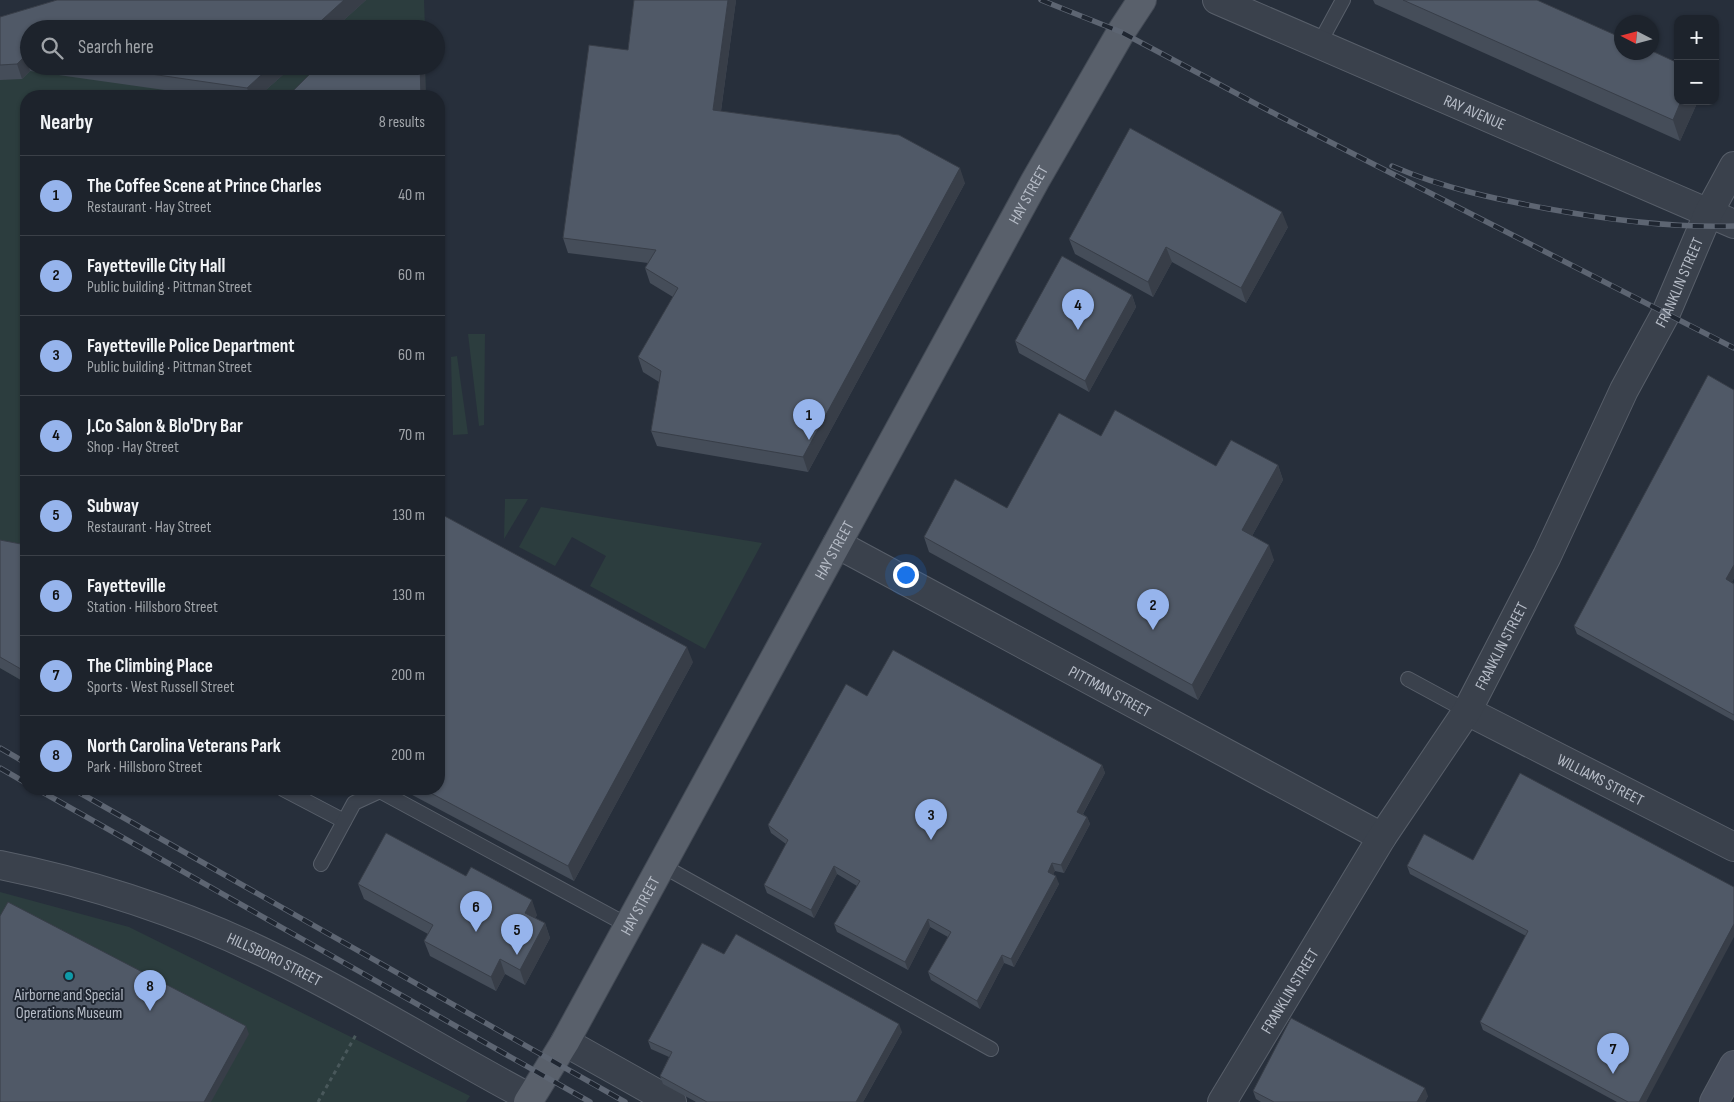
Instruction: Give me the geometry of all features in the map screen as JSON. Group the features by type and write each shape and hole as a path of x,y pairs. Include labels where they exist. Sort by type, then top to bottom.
{"main road":[{"name":"HAY STREET","path":"532,1101 1035,182 1121,32 1142,0"},
{"path":"1714,1102 1734,1065"}],"street":[{"name":"RAY AVENUE","path":"1217,0 1734,224"},
{"name":"FRANKLIN STREET","path":"1222,1102 1382,837 1467,711 1547,556 1624,390 1666,312 1709,212 1734,166"},
{"name":"PITTMAN STREET","path":"837,544 1382,837"},
{"name":"WILLIAMS STREET","path":"1467,711 1734,846"},
{"name":"HILLSBORO STREET","path":"0,865 113,892 172,912 230,937 310,976 532,1101"},
{"path":"565,1042 672,1102"}],"lane":[{"path":"1319,44 1342,0"},
{"path":"1408,679 1467,711"},
{"path":"294,795 344,821"},
{"path":"321,864 354,803 371,795"},
{"path":"387,795 629,926"},
{"path":"661,865 991,1049"}],"path":[{"path":"318,1102 357,1032"}],"shaded area":[{"path":"119,0 424,0 425,20 47,20"},
{"path":"20,27 20,75 425,75 426,90 20,90 20,680 0,668 0,33"},
{"path":"468,334 485,334 484,425 479,426"},
{"path":"457,356 468,434 453,435 451,357"},
{"path":"505,499 528,499 504,539"},
{"path":"541,507 762,543 705,649 590,586 606,556 572,537 555,566 519,547"},
{"path":"0,892 129,927 470,1096 466,1102 0,1102"}],"building":[{"path":"57,0 344,0 322,20 20,20 20,61 17,64 0,65 0,17"},
{"path":"634,0 728,0 713,110 899,135 960,168 803,457 651,431 661,371 638,357 678,288 645,268 656,250 563,238 589,45 628,50"},
{"path":"1403,0 1537,0 1614,34 1614,60 1659,60 1659,54 1674,61 1674,105 1679,105 1673,120"},
{"path":"158,75 261,75 247,88"},
{"path":"309,75 420,75 421,90 294,90"},
{"path":"1130,128 1282,212 1241,288 1166,247 1148,282 1069,239"},
{"path":"1062,256 1132,295 1085,381 1015,341"},
{"path":"1708,375 1734,390 1734,565 1726,579 1734,584 1734,715 1574,626"},
{"path":"1115,410 1216,466 1231,440 1278,465 1242,530 1269,545 1192,685 924,537 955,479 1007,508 1059,413 1101,436"},
{"path":"445,516 687,647 568,866 434,795 445,795"},
{"path":"0,540 20,544 20,669 0,657"},
{"path":"893,650 1102,765 1077,812 1087,817 1061,865 1052,863 1048,872 1056,876 1011,959 1002,955 977,1001 928,972 951,932 928,919 905,962 834,924 860,881 834,866 811,910 764,885 788,840 768,825 846,684 867,696"},
{"path":"1520,773 1734,887 1734,924 1639,1102 1628,1102 1480,1022 1528,931 1407,866 1424,834 1473,860"},
{"path":"386,833 466,876 471,867 532,900 525,913 545,923 520,970 500,959 491,977 424,941 433,925 358,884"},
{"name":"Airborne and Special Operations Museum","path":"8,902 246,1026 204,1102 0,1102 0,916"},
{"path":"736,934 899,1024 856,1102 707,1102 660,1076 672,1052 648,1041 702,943 724,954"},
{"path":"1291,1018 1425,1088 1417,1102 1274,1102 1253,1091"}],"railway":[{"path":"1041,0 1121,32 1279,116 1734,348"},
{"path":"1392,166 1430,181 1469,192 1549,209 1641,222 1687,226 1734,226"},
{"path":"0,748 20,760"},
{"path":"0,768 20,780"},
{"path":"48,795 590,1102"},
{"path":"84,795 625,1102"}],"place":[{"name":"J.Co Salon & Blo'Dry Bar","path":"1078,330"},
{"name":"The Coffee Scene at Prince Charles","path":"809,440"},
{"name":"Fayetteville City Hall","path":"1153,630"},
{"name":"Fayetteville Police Department","path":"931,840"},
{"name":"Fayetteville","path":"476,932"},
{"name":"Subway","path":"517,955"},
{"name":"Airborne and Special Operations Museum","path":"69,976"},
{"name":"North Carolina Veterans Park","path":"150,1011"},
{"name":"The Climbing Place","path":"1613,1074"}]}
